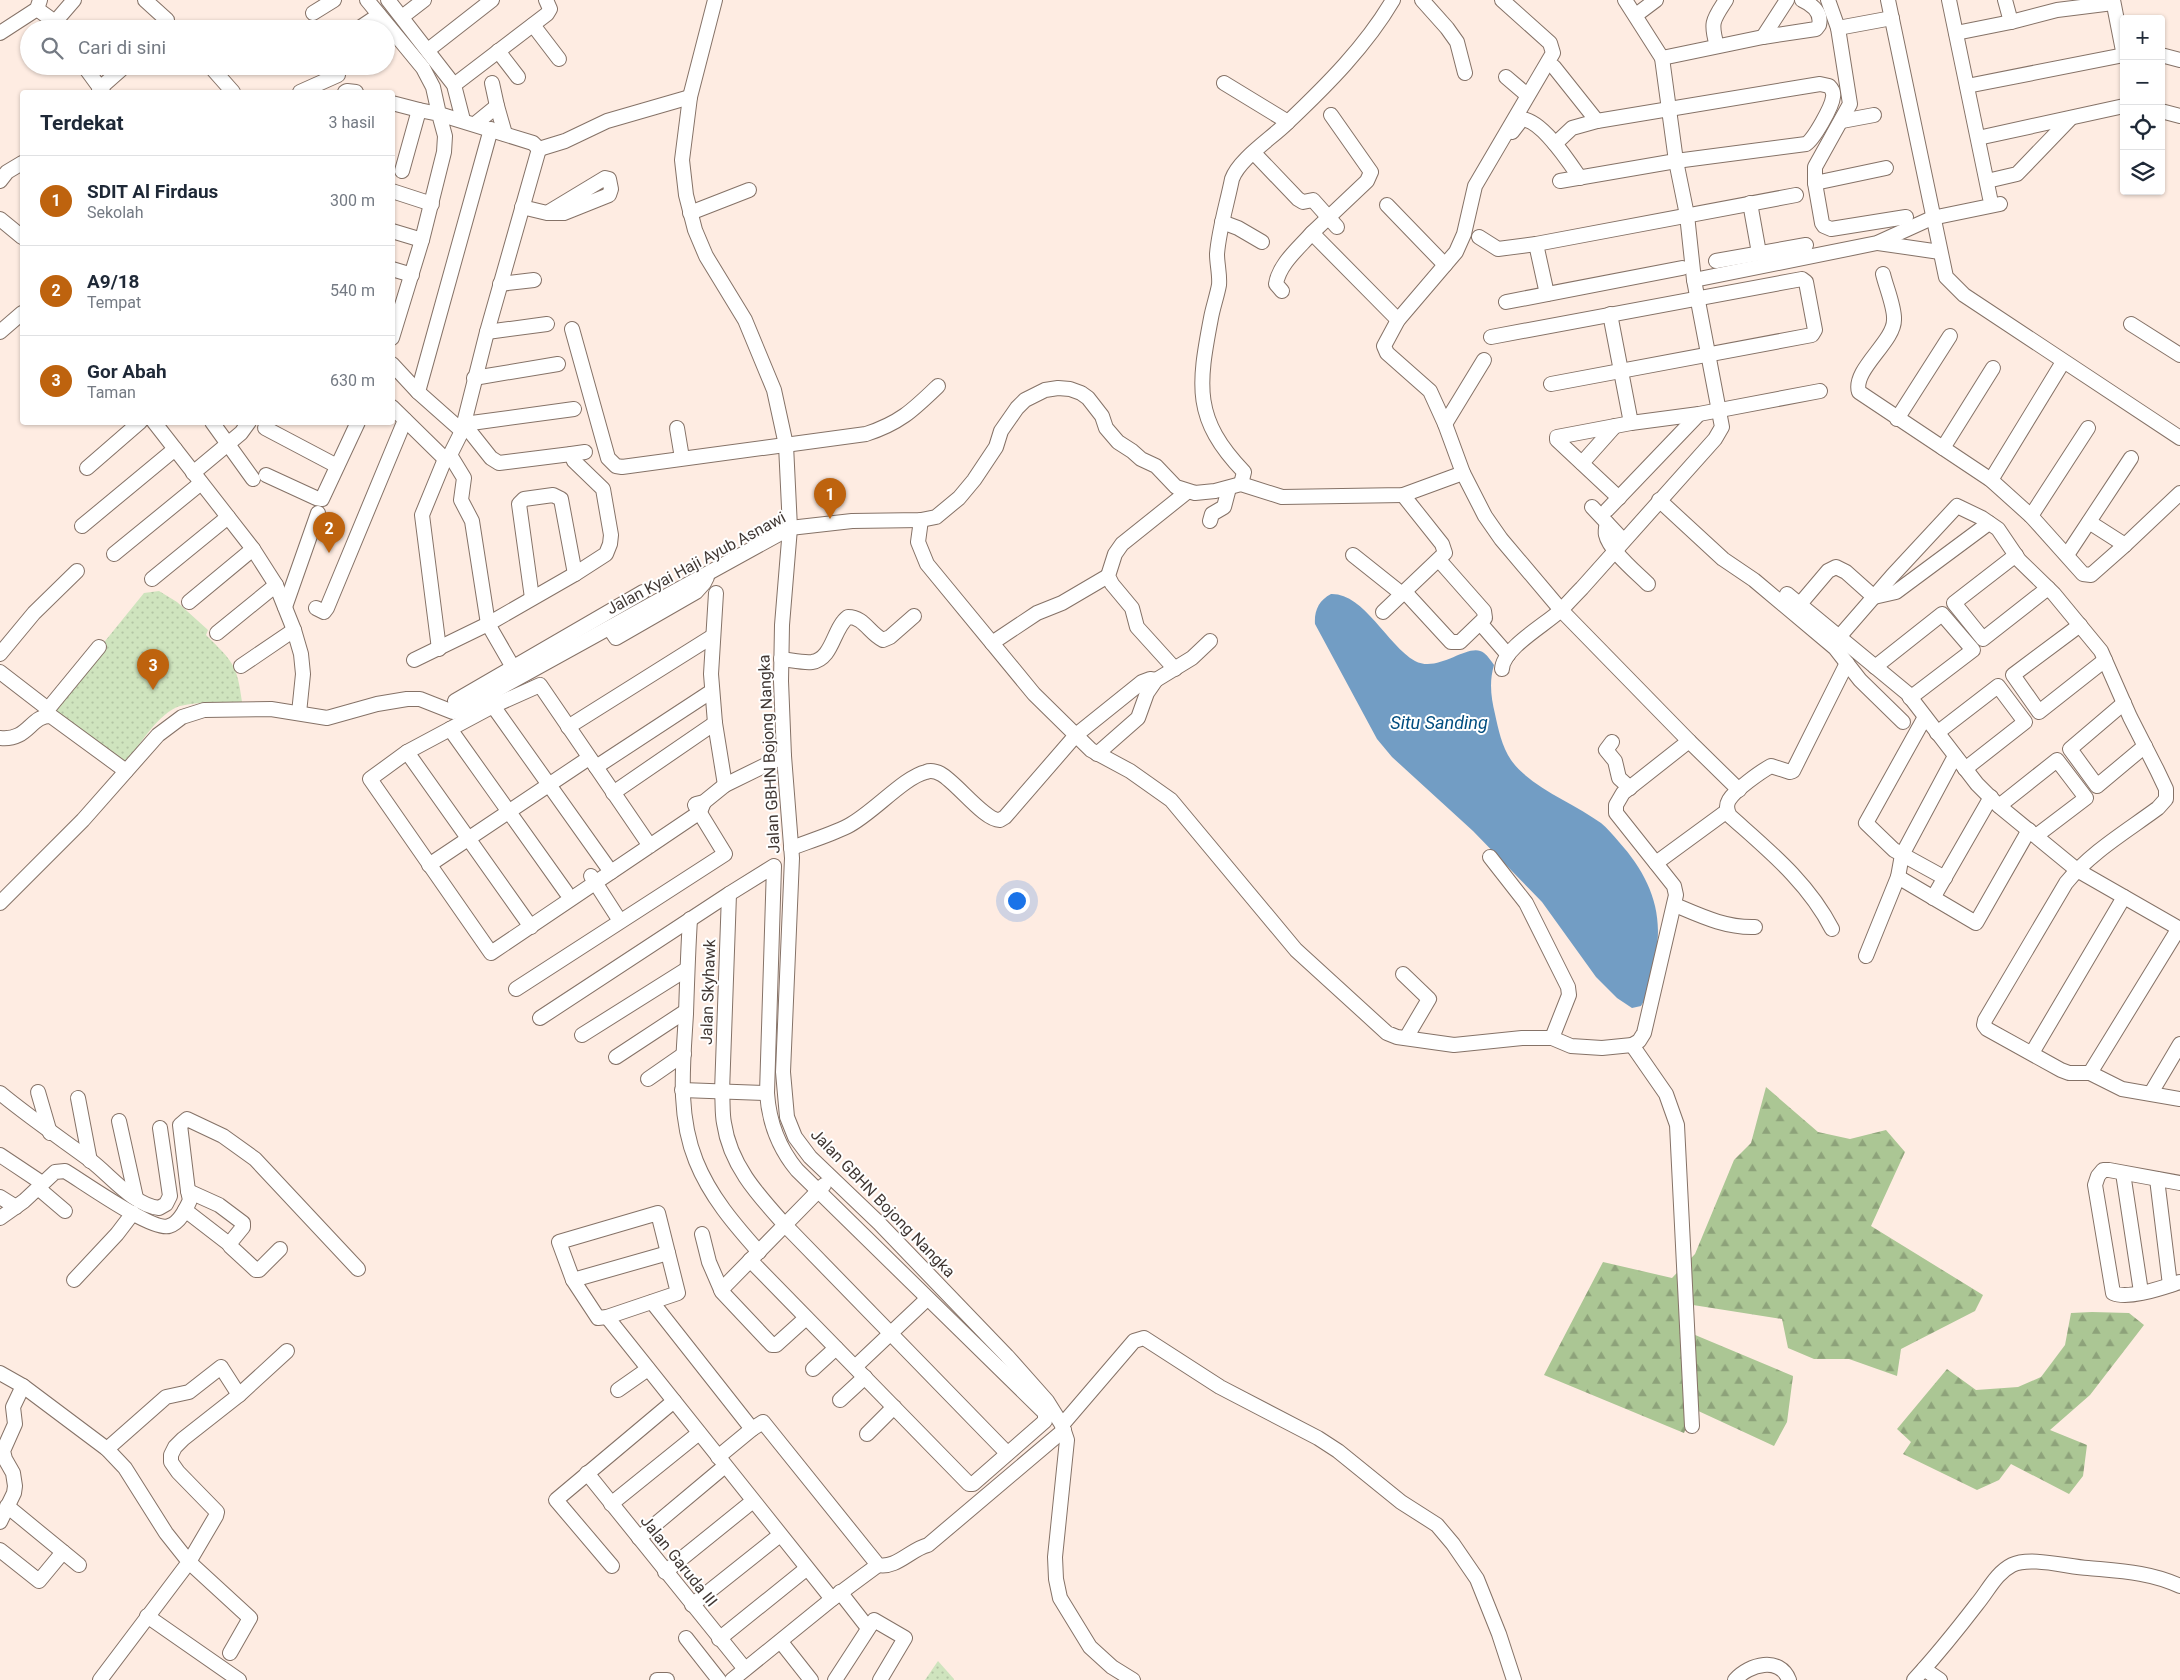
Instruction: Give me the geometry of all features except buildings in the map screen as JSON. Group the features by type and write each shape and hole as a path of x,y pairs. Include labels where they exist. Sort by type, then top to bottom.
{"street":[{"path":"60,20 74,0"},
{"path":"145,0 167,20"},
{"path":"313,13 334,0"},
{"path":"367,0 383,20"},
{"path":"388,0 454,85 457,118 445,136 444,152 432,204 395,328"},
{"path":"402,17 424,0"},
{"path":"428,50 492,0"},
{"path":"454,85 549,12 550,6 546,0"},
{"name":"Jalan GBHN Bojong Nangka","path":"715,0 690,97 682,160 683,179 695,230 706,256 746,320 766,370 780,412 786,445 790,528 781,659 784,756 792,853 783,1072 784,1102 790,1128 810,1157 879,1222 1007,1356 1046,1401 1062,1425"},
{"path":"1210,521 1212,514 1224,507 1244,472 1232,460 1213,431 1205,414 1203,402 1203,358 1219,284 1217,254 1222,222 1234,173 1288,122 1372,32 1393,0"},
{"path":"1422,0 1448,28 1457,42 1465,73"},
{"path":"1502,0 1553,47 1553,53 1476,186 1460,245 1398,320 1385,342 1385,350 1430,391 1445,424 1462,473 1492,526 1561,610 1739,790"},
{"path":"1502,669 1508,655 1561,610 1720,433 1722,427 1699,298 1694,280 1662,58 1625,0"},
{"path":"1636,15 1656,0"},
{"path":"1717,46 1712,25 1726,0"},
{"path":"1763,37 1787,0"},
{"path":"1662,58 1763,37 1816,29 1819,25 1819,15 1812,6 1802,0"},
{"path":"1828,0 1838,28 1850,104 1815,167 1815,183 1822,223 1828,229 1906,217"},
{"path":"1888,0 1932,218 1946,277 1956,289 2063,362 2180,438"},
{"path":"1694,280 1877,243 1932,218 1995,201 1987,181 1949,0"},
{"path":"2006,0 2011,22"},
{"path":"1956,33 2011,22 2056,5 2113,1 2120,35"},
{"path":"0,34 38,4 52,20"},
{"path":"372,20 379,15"},
{"path":"1838,28 1892,18"},
{"path":"533,25 560,58"},
{"path":"395,34 423,68 433,87 457,118"},
{"path":"498,51 518,77"},
{"path":"1967,86 2120,51"},
{"path":"2165,56 2180,60"},
{"path":"1554,67 1597,121"},
{"path":"90,75 100,90"},
{"path":"102,90 116,75"},
{"path":"218,75 231,90"},
{"path":"305,90 338,75"},
{"path":"1506,77 1527,95"},
{"path":"492,83 505,134"},
{"path":"1224,83 1288,122"},
{"path":"1560,181 1676,161 1806,144 1814,137 1833,99 1833,92 1830,86 1820,84 1597,121 1572,128"},
{"path":"539,149 565,141 607,120 690,97"},
{"path":"395,103 457,118 533,143 539,149"},
{"path":"457,118 497,106"},
{"path":"1978,138 2120,107"},
{"path":"1555,144 1572,128 1586,109"},
{"path":"402,171 419,110"},
{"path":"2165,112 2180,116"},
{"path":"1282,290 1276,284 1278,275 1285,264 1312,233 1333,222 1367,181 1371,172 1331,115"},
{"path":"1842,120 1874,115"},
{"path":"1495,162 1510,135 1522,119 1532,121 1555,144 1580,178"},
{"path":"1987,181 2018,174 2070,119"},
{"path":"418,392 491,129"},
{"path":"439,649 422,516 447,457 463,428 474,378 539,149"},
{"path":"1254,153 1298,199 1303,202 1313,200 1333,222"},
{"path":"0,181 7,172 20,164"},
{"path":"1815,183 1886,168"},
{"path":"690,213 749,190"},
{"path":"395,192 432,204"},
{"path":"1479,237 1498,249 1536,244 1796,195"},
{"path":"1750,203 1759,253"},
{"path":"1387,206 1445,265"},
{"path":"522,207 547,213"},
{"path":"0,219 20,235"},
{"path":"1222,222 1246,232 1262,242"},
{"path":"395,232 422,240"},
{"path":"1312,233 1398,320"},
{"path":"1877,243 1940,252"},
{"path":"1536,244 1548,294"},
{"path":"1716,261 1806,245"},
{"path":"1506,302 1682,268"},
{"path":"395,270 412,274"},
{"path":"1883,274 1894,320 1892,329 1860,378 1858,388 1864,397 1991,480 2031,516 2083,574 2088,575 2125,545 2180,493"},
{"path":"1491,337 1802,279 1806,282 1814,320 1815,330 1812,335 1551,384"},
{"path":"500,284 534,280"},
{"path":"1610,314 1631,423"},
{"path":"0,332 20,315"},
{"path":"487,332 547,324"},
{"path":"2131,324 2180,355"},
{"path":"572,329 608,458 612,463 622,467 866,434 888,427 908,415 938,386"},
{"path":"1897,419 1950,336"},
{"path":"1445,424 1484,360"},
{"path":"1991,480 2063,362"},
{"path":"474,378 558,364"},
{"path":"395,367 418,392 463,428 491,458 499,463 578,453 574,461 603,489 610,535 610,544 606,554 575,574 488,624 414,660"},
{"path":"1943,448 1994,368"},
{"name":"Jalan Kyai Haji Ayub Asnawi","path":"299,712 332,718 378,704 407,699 420,699 453,712 515,672 610,629 790,528 852,521 930,519 940,514 959,498 996,447 1001,431 1025,400 1034,394 1058,388 1070,389 1088,398 1102,416 1106,428 1118,442 1142,459 1156,466 1176,487 1187,492"},
{"path":"1619,498 1557,440 1557,437 1631,423 1699,414 1820,391"},
{"path":"463,428 574,409"},
{"path":"395,410 447,457 464,478 461,500 472,520 488,624 515,672"},
{"path":"1648,584 1619,545 1606,536 1607,517 1619,498 1699,414"},
{"path":"316,608 324,612 327,608 405,420"},
{"path":"87,468 137,425"},
{"path":"0,903 83,820 165,728 173,722 192,713 204,710 263,709 299,712 304,674 294,630 276,585 253,549 156,425"},
{"path":"214,425 228,443 260,477 320,499 337,466 352,425"},
{"path":"114,554 197,478 246,425"},
{"path":"1582,463 1615,426"},
{"path":"265,428 337,466"},
{"path":"677,428 682,458"},
{"path":"2031,516 2088,428"},
{"path":"82,526 175,450"},
{"path":"2067,555 2131,458"},
{"path":"992,643 1038,613 1062,603 1108,576 1115,554 1122,544 1187,492 1202,493 1235,486 1282,497 1403,495 1462,473"},
{"path":"1383,612 1439,560 1445,552 1445,549 1403,495"},
{"path":"532,598 519,504 524,499 553,496 561,499 575,574"},
{"path":"1658,500 1723,559 1754,580 1822,637 1847,663 1860,680 1903,722"},
{"path":"1839,637 1957,506 1998,529 2016,555 2048,588 2100,651 2166,790 2165,802 2077,870 2052,906 1985,1020 1984,1025 1987,1029 2061,1070 2069,1073 2090,1073 2122,1090 2180,1099"},
{"path":"1592,507 1607,517"},
{"path":"285,607 318,513"},
{"path":"152,579 228,517"},
{"path":"921,520 918,542 927,564 1034,694 1098,754 1130,771 1171,800 1296,950 1387,1033 1406,1038 1454,1045 1552,1038 1571,1046 1602,1048 1632,1045 1639,1041 1644,1033 1676,895 1674,886 1616,813 1617,800 1689,741"},
{"path":"2089,522 2125,545"},
{"path":"1874,597 1896,592 1988,523"},
{"path":"189,602 253,549"},
{"path":"1353,555 1404,593 1452,642 1460,642 1481,624 1485,618 1484,611 1439,560"},
{"path":"2016,555 1954,604 1983,639 2048,588"},
{"path":"1800,604 1828,571 1836,567 1846,572 1874,597"},
{"path":"0,654 34,613 77,571"},
{"path":"610,629 616,638 624,634 696,592 704,583 708,574"},
{"path":"1108,576 1112,584 1132,608 1138,627 1175,669"},
{"path":"217,633 276,585"},
{"path":"716,593 711,674 715,723 725,785"},
{"path":"455,701 515,672 639,594 644,610"},
{"path":"1787,594 1910,698 1965,769 1995,802 2077,870 2180,928 2090,1073"},
{"path":"1875,667 1942,614 1972,650 1910,698"},
{"path":"781,659 818,661 825,655 838,627 848,617 856,617 862,620 871,633 883,640 890,637 914,616"},
{"path":"1481,624 1508,655"},
{"path":"2080,625 2013,675 2039,712 2105,660"},
{"path":"241,666 294,630"},
{"path":"568,727 713,636"},
{"path":"1098,754 1138,718 1147,693 1156,680 1192,658 1210,641"},
{"path":"0,738 10,739 18,737 47,712 99,647"},
{"path":"1656,864 1727,811 1728,801 1739,790 1771,766 1790,772 1793,771 1847,663"},
{"path":"0,672 47,712 126,771"},
{"path":"540,1018 792,853 849,826 878,806 909,780 927,771 940,774 956,785 990,817 1000,820 1005,817 1076,735 1142,682 1150,679 1156,680"},
{"path":"648,842 540,685 493,706 407,752 370,780 486,947 528,923 648,842 700,806 725,785 784,756"},
{"path":"1937,732 1998,686 2025,722 1965,769"},
{"path":"429,865 549,785 593,763 712,691"},
{"path":"2124,703 2070,749 2097,786 2145,746"},
{"path":"493,706 608,869"},
{"path":"1925,718 1866,823 1894,850 1944,878"},
{"path":"613,792 715,723"},
{"path":"450,729 566,892"},
{"path":"1612,742 1606,750 1615,760 1619,778 1630,788"},
{"path":"407,752 528,923"},
{"path":"1866,956 1898,877 1902,855 1955,756"},
{"path":"1898,877 1976,923 2032,833 2086,798 2057,760 1995,802 1944,878 1934,898"},
{"path":"516,989 725,854 700,806"},
{"path":"1727,811 1790,870 1811,894 1832,929"},
{"path":"1490,857 1526,903 1542,931 1568,986 1569,995 1552,1038"},
{"path":"690,919 682,1090 687,1132 697,1163 721,1207 754,1256 806,1318 969,1484 973,1484 1007,1453 1046,1422 1045,1413 797,1170 783,1151 770,1120 767,1093 774,866"},
{"path":"528,923 566,892 593,879"},
{"path":"593,879 620,921"},
{"name":"Jalan Skyhawk","path":"729,894 722,1092 724,1122 729,1144 737,1164 753,1189 785,1225 1007,1453"},
{"path":"2032,1053 2124,897"},
{"path":"1675,905 1723,924 1755,927"},
{"path":"582,1035 687,969"},
{"path":"1403,974 1429,999 1406,1038"},
{"path":"616,1057 686,1010"},
{"path":"2151,1094 2180,1044"},
{"path":"1632,1045 1666,1094 1677,1125 1692,1426"},
{"path":"648,1079 684,1054"},
{"path":"682,1090 767,1093"},
{"path":"38,1092 50,1133"},
{"path":"0,1093 136,1198 159,1208 166,1204 170,1196 160,1128"},
{"path":"78,1098 90,1161"},
{"path":"0,1218 16,1208 55,1172 64,1171 133,1213 162,1227 175,1223 190,1200 180,1125 187,1119 223,1136 255,1158 358,1268"},
{"path":"119,1121 136,1198"},
{"path":"0,1155 40,1185 65,1211"},
{"path":"2157,1179 2175,1283 2141,1292 2118,1295 2113,1293 2095,1185 2098,1176 2103,1170 2123,1173 2180,1183"},
{"path":"2123,1173 2141,1292"},
{"path":"721,1290 832,1178"},
{"path":"188,1191 219,1205 243,1223 243,1226 229,1244"},
{"path":"0,1197 16,1208"},
{"path":"185,1210 205,1223 258,1270 280,1249"},
{"path":"74,1280 117,1234 133,1213"},
{"path":"656,1213 659,1214 678,1293 607,1317 598,1318 573,1280 558,1244 560,1242 656,1213"},
{"path":"702,1234 708,1262 721,1290 772,1345 776,1345 806,1318"},
{"path":"573,1280 668,1253"},
{"path":"840,1400 891,1332 927,1299"},
{"path":"652,1302 752,1430"},
{"path":"607,1317 806,1568 868,1628"},
{"path":"732,1680 781,1642 836,1595 878,1565 890,1565 912,1551 928,1544 1062,1425 1134,1341 1144,1338 1220,1386 1318,1438 1338,1451 1401,1502 1429,1518 1453,1544 1477,1579 1505,1650 1514,1680"},
{"path":"813,1369 836,1348"},
{"path":"100,1680 189,1562 216,1516 217,1512 178,1472 171,1462 171,1455 175,1447 239,1396 287,1350"},
{"path":"107,1449 166,1397 189,1392 221,1367 239,1396"},
{"path":"618,1390 648,1369"},
{"path":"0,1373 23,1386 107,1449 125,1468 166,1534 189,1562 250,1617 250,1621 230,1653"},
{"path":"0,1522 14,1493 16,1480 5,1460 3,1451 16,1424 13,1407 23,1386"},
{"path":"612,1566 555,1501 674,1401"},
{"path":"867,1434 894,1407"},
{"path":"638,1538 722,1462 752,1430 763,1422 878,1565"},
{"path":"1062,1425 1067,1440 1056,1557 1056,1580 1060,1598 1090,1647 1112,1667 1133,1680"},
{"path":"611,1504 699,1433"},
{"name":"Jalan Garuda III","path":"587,1473 745,1669"},
{"path":"665,1572 753,1501"},
{"path":"7,1506 79,1564"},
{"path":"692,1605 780,1535"},
{"path":"0,1550 39,1581 63,1552"},
{"path":"1914,1680 1990,1586 2012,1565 2031,1562 2076,1568 2117,1569 2148,1575 2180,1586"},
{"path":"719,1639 806,1568"},
{"path":"147,1616 239,1680"},
{"path":"835,1680 874,1620 905,1638 880,1680"},
{"path":"686,1638 720,1680"},
{"path":"781,1642 811,1680"},
{"path":"1735,1680 1744,1671 1751,1668 1772,1665 1781,1667 1786,1672 1789,1680"},
{"path":"1924,1669 1940,1680"},
{"path":"656,1680 667,1680"}],"green space":[{"path":"159,591 177,602 208,630 206,635 228,658 236,671 242,702 195,703 172,710 149,731 125,765 50,709 144,593"},
{"path":"1766,1087 1818,1132 1850,1139 1886,1130 1905,1152 1871,1226 1983,1295 1975,1311 1901,1349 1897,1376 1849,1359 1814,1359 1788,1348 1782,1319 1693,1305 1688,1332 1793,1376 1787,1422 1774,1446 1694,1409 1684,1433 1544,1375 1603,1262 1672,1278 1695,1254 1734,1160 1751,1143"},
{"path":"2071,1313 2129,1313 2144,1325 2090,1395 2050,1430 2087,1445 2083,1476 2069,1494 2011,1464 1999,1480 1977,1490 1903,1454 1911,1442 1897,1429 1947,1369 1976,1390 2018,1387 2041,1377 2065,1345"},
{"path":"938,1661 954,1679 954,1680 925,1680"}],"water":[{"name":"Situ Sanding","path":"1331,594 1343,596 1354,602 1375,621 1395,644 1415,661 1424,664 1434,664 1478,650 1484,653 1494,665 1491,683 1494,708 1501,737 1511,760 1541,787 1601,823 1638,866 1651,892 1658,921 1658,936 1651,980 1647,995 1641,1006 1632,1008 1617,998 1596,977 1542,902 1473,831 1392,757 1377,739 1315,624 1318,606 1323,599"}],"place":[{"name":"SDIT Al Firdaus","path":"830,519"},
{"name":"A9/18","path":"329,553"},
{"name":"Gor Abah","path":"153,690"}]}
